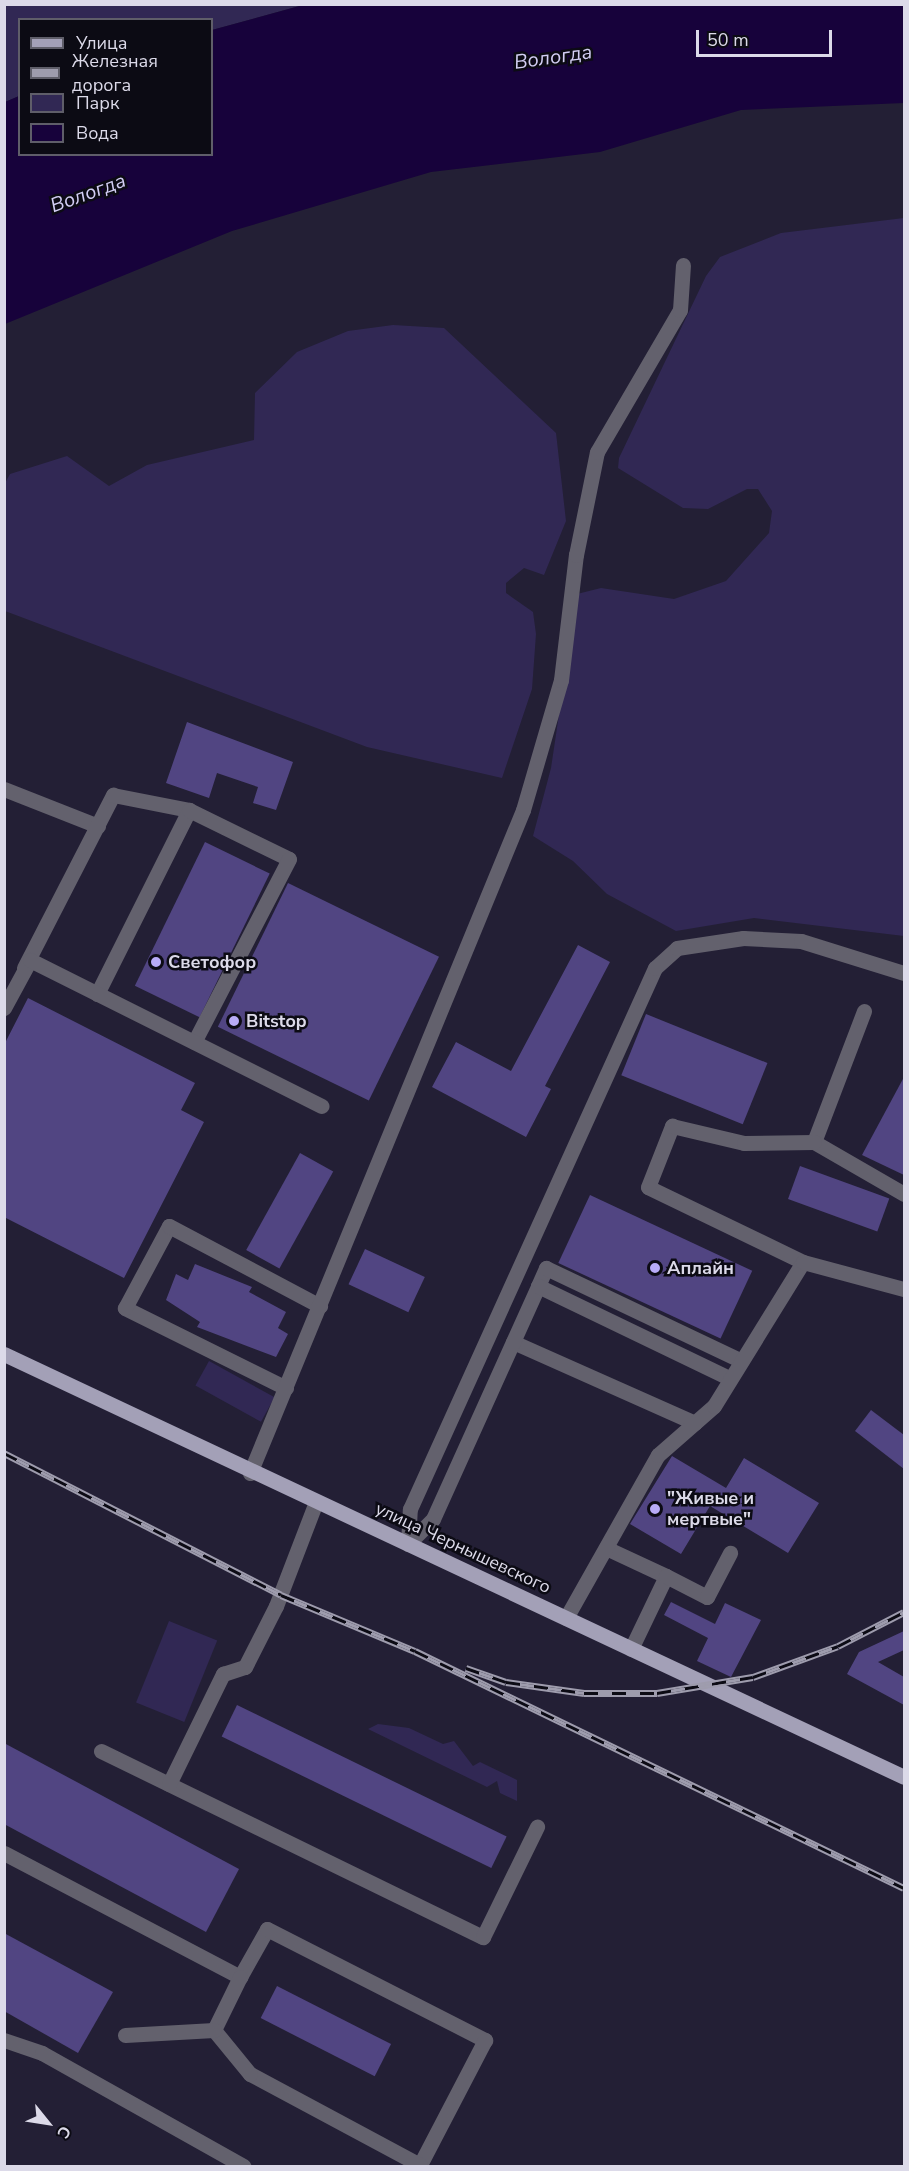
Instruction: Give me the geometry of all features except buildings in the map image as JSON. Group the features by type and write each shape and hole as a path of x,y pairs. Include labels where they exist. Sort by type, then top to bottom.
{"main road":[{"name":"улица Чернышевского","path":"4,1354 250,1473 408,1544 904,1777"}],"street":[{"path":"250,1473 524,810 561,680 576,555 597,452 680,310 683,264"},
{"path":"4,789 98,826"},
{"path":"4,1008 113,795 189,810 289,859 194,1042"},
{"path":"97,994 189,810"},
{"path":"408,1544 410,1509 655,968 678,948 743,938 801,941 904,973"},
{"path":"30,960 321,1106"},
{"path":"4,994 30,960"},
{"path":"814,1142 864,1011"},
{"path":"904,1194 814,1142 744,1143 672,1126 648,1187 803,1262 904,1290"},
{"path":"286,1388 125,1308 169,1226 320,1306"},
{"path":"566,1618 658,1455 714,1406 740,1360 803,1262"},
{"path":"408,1544 433,1520 546,1268 740,1360"},
{"path":"538,1286 729,1378"},
{"path":"513,1342 695,1423"},
{"path":"169,1784 223,1674 245,1667 276,1606 316,1502"},
{"path":"606,1548 707,1597 730,1553"},
{"path":"631,1648 666,1576"},
{"path":"101,1751 483,1937 537,1827"},
{"path":"4,1853 240,1977"},
{"path":"267,1929 485,2040 420,2165 250,2074 214,2030 267,1929"},
{"path":"125,2035 214,2030"},
{"path":"4,2040 42,2053 243,2166"}],"green space":[{"path":"4,5 303,5 213,30 213,18 18,18 18,96 5,102"},
{"path":"904,218 904,936 754,918 676,931 607,894 573,861 533,836 551,768 577,594 601,588 674,599 726,581 769,533 772,511 758,489 747,489 708,509 683,508 618,468 619,458 706,276 720,257 781,233"},
{"path":"393,325 444,328 556,433 566,521 544,575 524,568 506,583 506,593 533,612 536,634 532,689 502,778 367,747 5,611 4,485 10,474 67,456 109,486 147,465 254,440 255,393 297,352 348,331"},
{"path":"209,1361 275,1397 261,1422 195,1385"},
{"path":"169,1621 217,1640 184,1722 136,1703"},
{"path":"378,1724 409,1728 443,1744 454,1741 473,1766 480,1762 517,1780 517,1801 500,1793 497,1781 487,1787 368,1729"}],"water":[{"name":"Вологда","path":"303,5 904,5 904,103 741,110 600,152 431,172 232,231 5,324 5,102 18,96 18,156 213,156 213,30"}],"railway":[{"path":"4,1453 281,1595 415,1651 904,1888"},
{"path":"466,1668 506,1682 584,1693 657,1693 753,1677 838,1646 904,1612"}],"place":[{"name":"Светофор","path":"156,962"},
{"name":"Bitstop","path":"234,1021"},
{"name":"Аплайн","path":"655,1268"},
{"name":"\"Живые и мертвые\"","path":"655,1509"}]}
